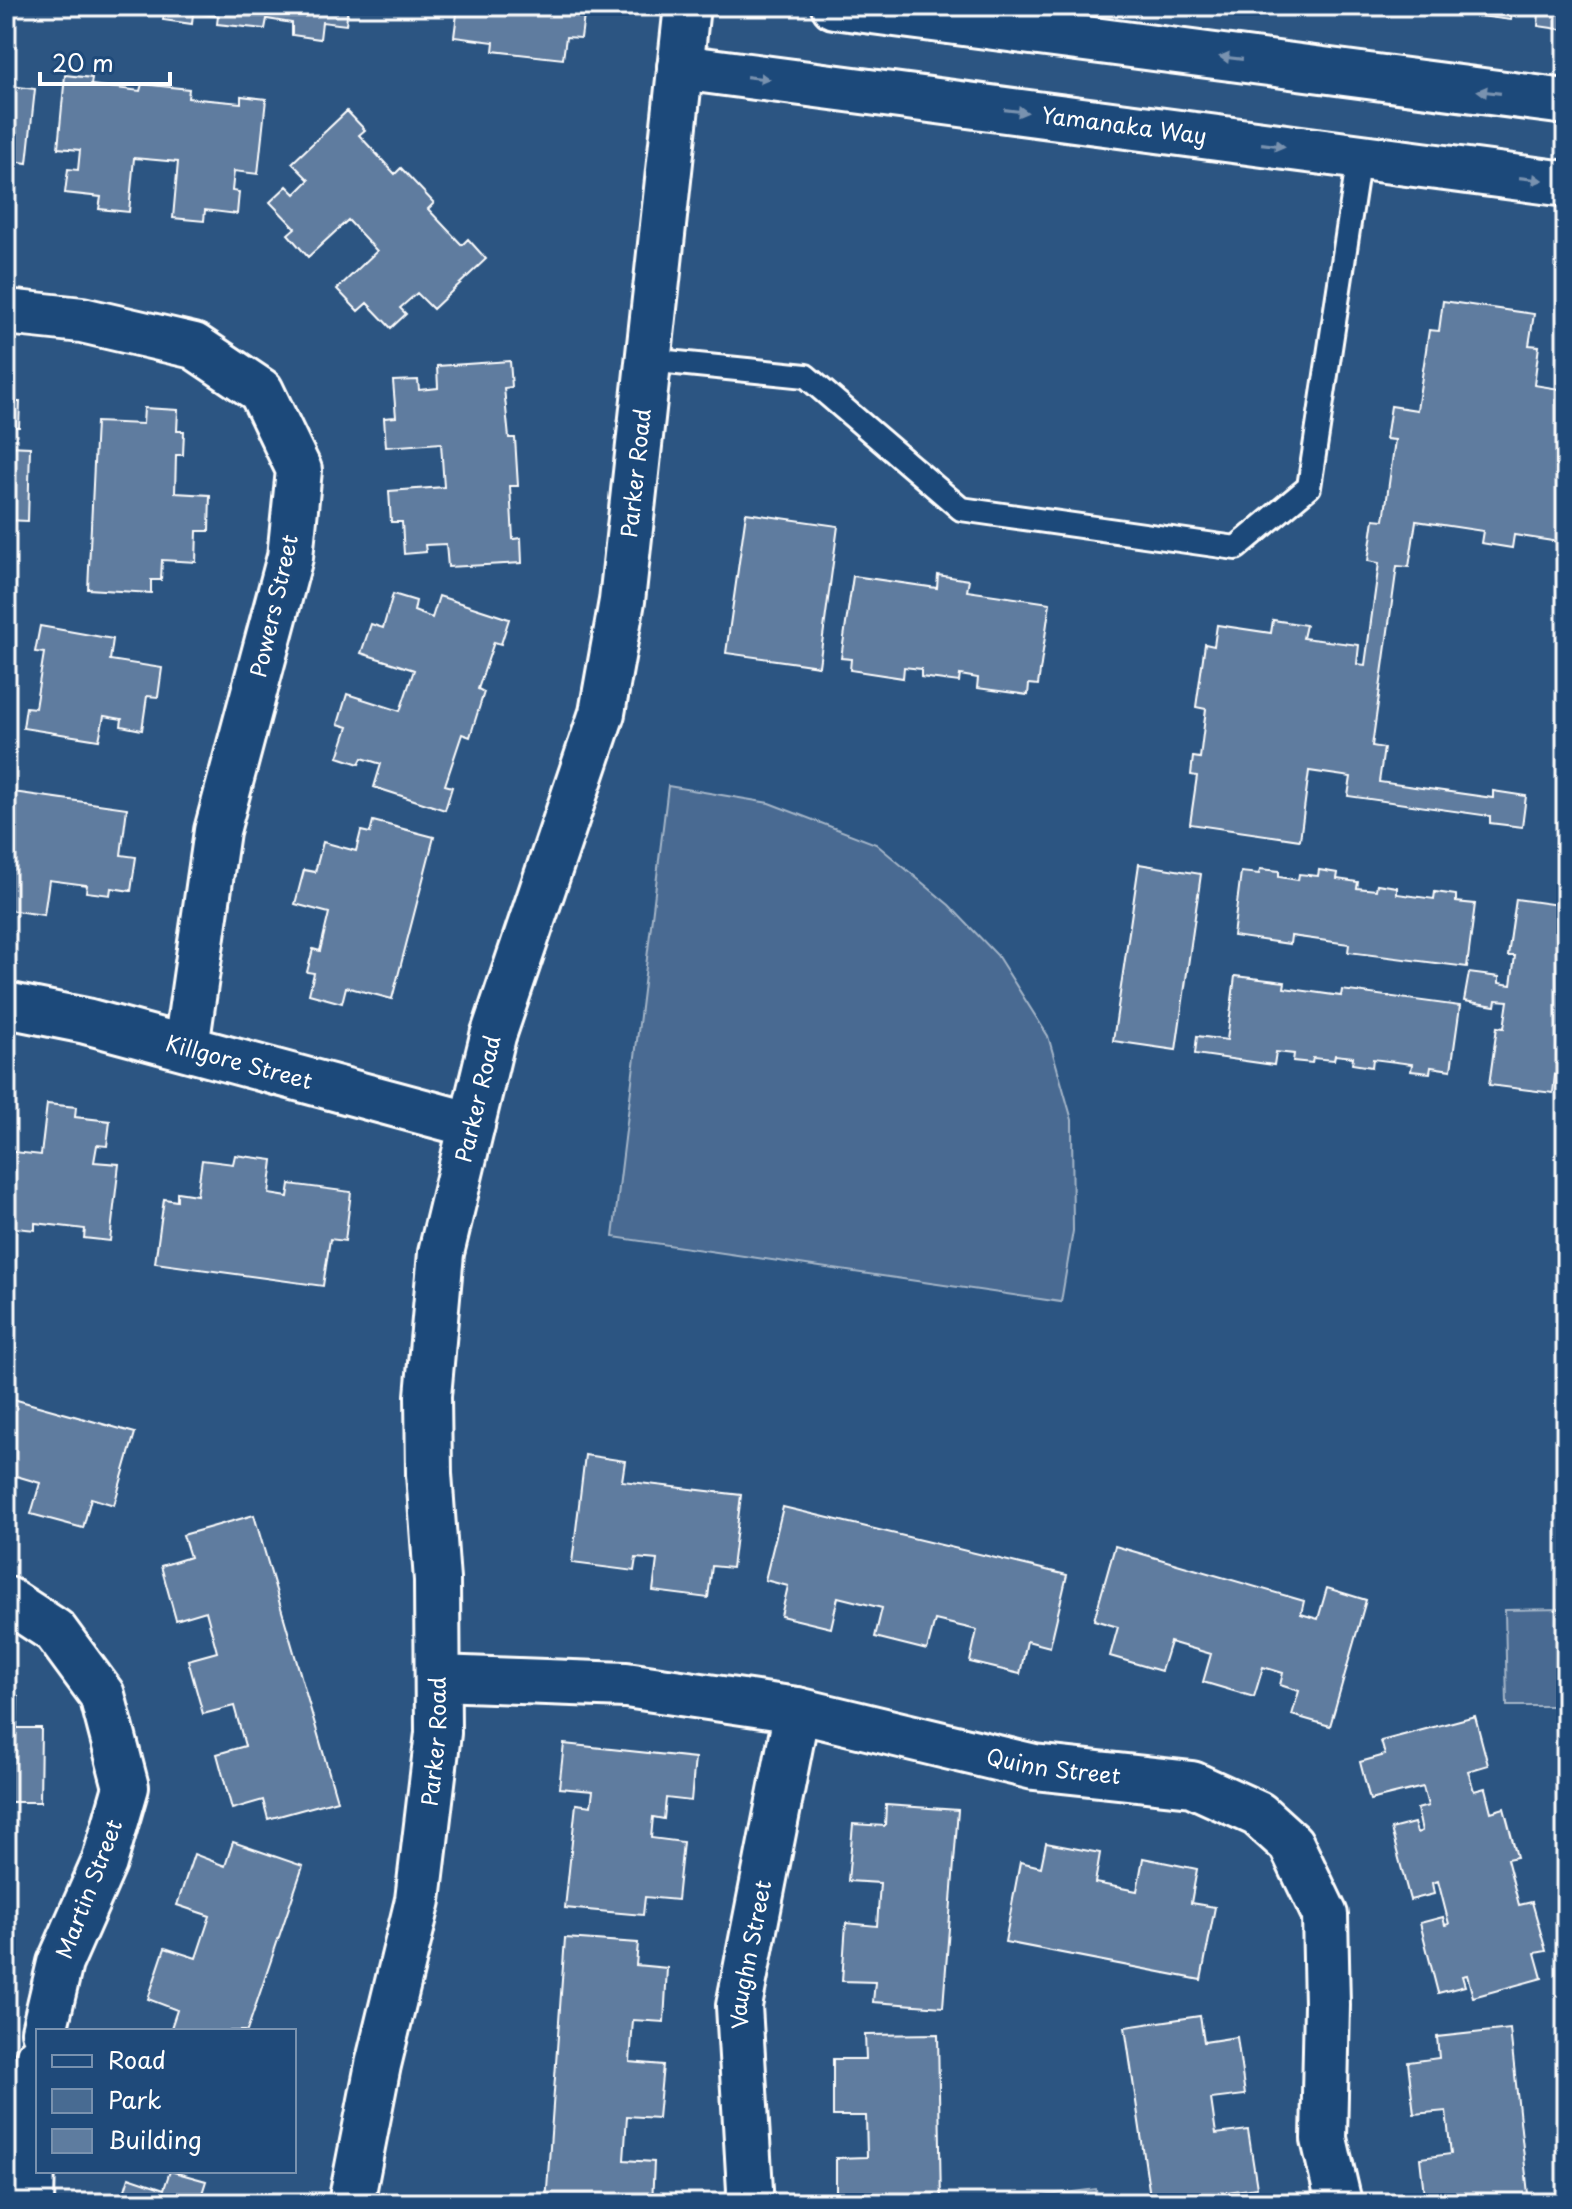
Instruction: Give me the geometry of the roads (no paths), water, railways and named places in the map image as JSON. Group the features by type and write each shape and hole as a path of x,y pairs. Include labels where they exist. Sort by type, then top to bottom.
{"street":[{"name":"Parker Road","path":"351,2203 378,2065 418,1900 438,1733 437,1580 429,1474 428,1396 441,1253 493,1036 602,713 622,601 687,6"},
{"path":"834,6 1566,102"},
{"name":"Yamanaka Way","path":"680,67 1566,184"},
{"name":"Powers Street","path":"6,312 82,320 194,346 261,391 299,470 290,557 217,831 186,1047"},
{"name":"Killgore Street","path":"6,1005 86,1021 472,1125"},
{"name":"Martin Street","path":"6,1599 55,1631 102,1695 126,1787 104,1863 60,1963 44,2029"},
{"name":"Quinn Street","path":"438,1678 626,1685 797,1710 1034,1767 1192,1784 1258,1814 1291,1844 1325,1915 1327,2005 1324,2139 1339,2203"},
{"name":"Vaughn Street","path":"749,2203 739,2006 797,1710"},
{"path":"31,2203 36,2084"}],"lane":[{"path":"648,360 806,376 961,509 1236,548 1309,487 1359,157"}]}
